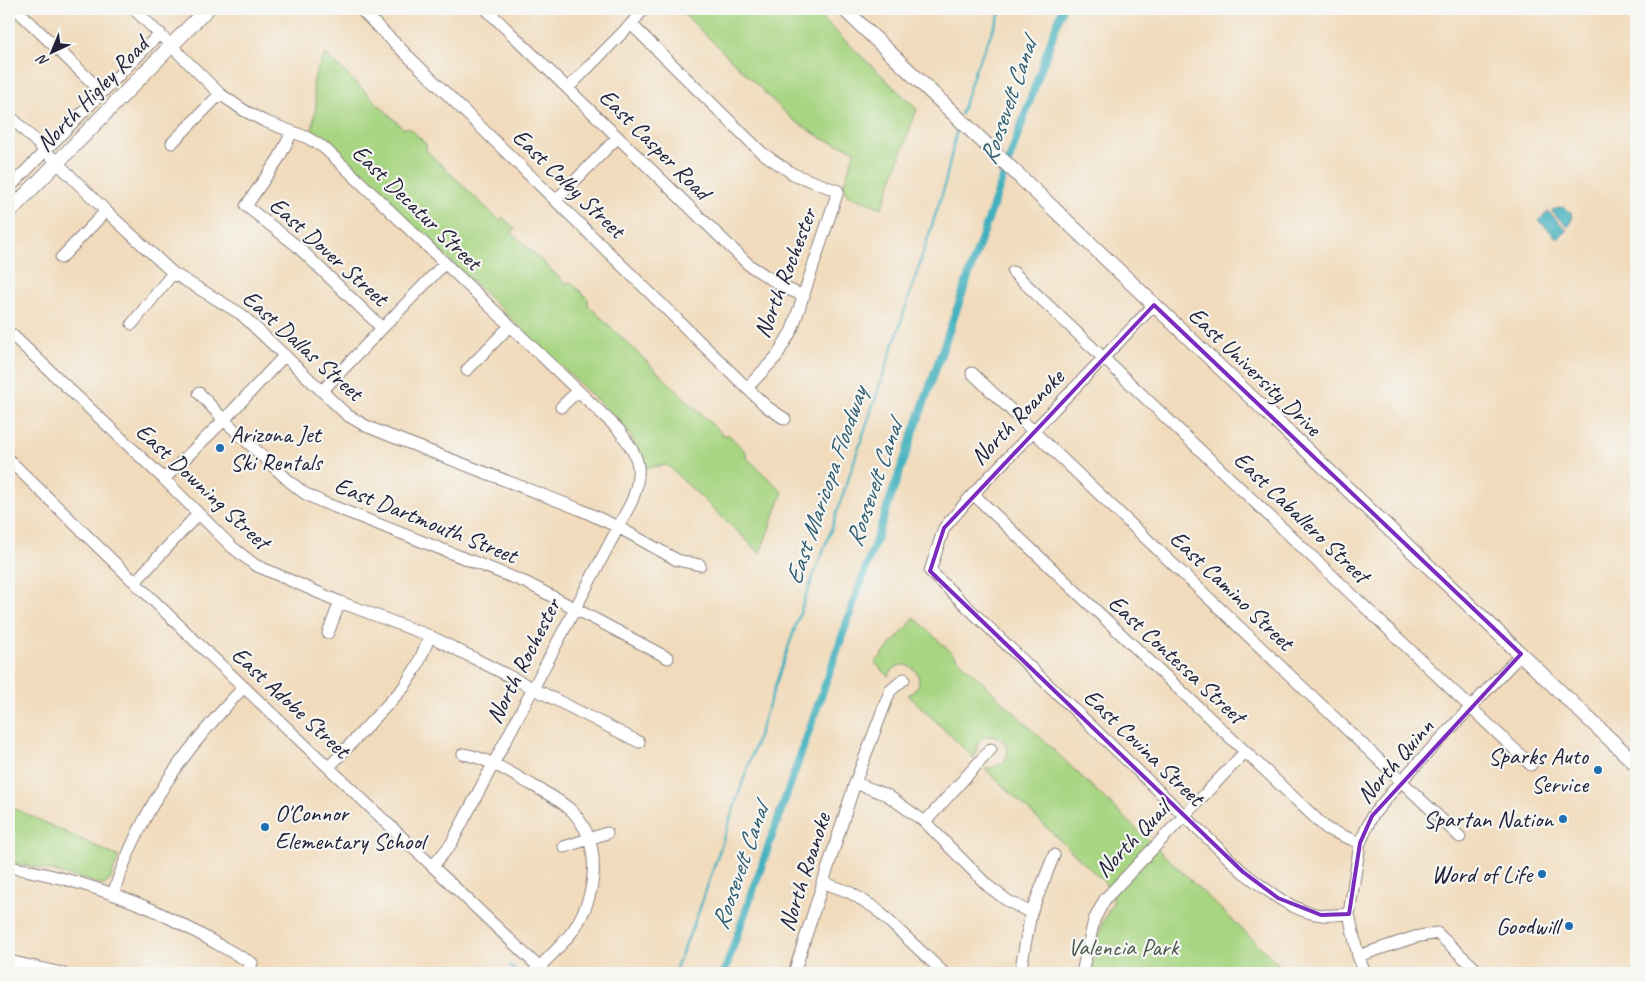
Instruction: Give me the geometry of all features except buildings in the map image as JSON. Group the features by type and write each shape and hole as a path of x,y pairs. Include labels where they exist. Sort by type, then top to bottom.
{"main road":[{"name":"North Higley Road","path":"9,212 207,9"},
{"name":"East University Drive","path":"844,9 1636,764"}],"street":[{"path":"16,9 102,92"},
{"name":"East Decatur Street","path":"134,9 220,94 244,111 306,137 323,147 618,429 637,458 639,470"},
{"name":"East Colby Street","path":"360,9 747,388 767,407 786,419"},
{"name":"East Casper Road","path":"486,9 749,265 783,287 804,296"},
{"path":"568,88 644,9"},
{"name":"North Rochester","path":"631,24 761,152 793,174 838,191 792,330 776,356 747,388"},
{"name":"North Higley Road","path":"9,188 160,33"},
{"path":"172,143 220,94"},
{"name":"East Dallas Street","path":"9,115 106,211 173,273 241,314 347,415 366,426 579,509 618,527 677,560 700,565"},
{"name":"East Dover Street","path":"292,132 279,158 246,206 297,246 382,328"},
{"path":"556,200 618,137"},
{"path":"61,258 106,211"},
{"path":"322,391 445,263"},
{"name":"East Caballero Street","path":"1013,272 1532,765"},
{"path":"132,324 173,273"},
{"name":"North Roanoke","path":"930,571 944,528 1033,430 1154,305"},
{"path":"467,370 510,326"},
{"name":"East Downing Street","path":"9,332 164,479 232,547 256,565 340,602 430,636 534,687 639,742"},
{"path":"164,479 224,420 285,355"},
{"name":"East Camino Street","path":"972,373 1460,837"},
{"path":"562,407 578,391"},
{"name":"East Dartmouth Street","path":"199,393 224,420 304,493 322,502 527,583 668,658"},
{"name":"East Adobe Street","path":"9,460 433,866 539,971"},
{"name":"North Rochester","path":"433,866 451,844 618,527 636,489 639,470"},
{"name":"East Contessa Street","path":"973,494 1327,829 1360,842"},
{"path":"135,582 198,514"},
{"name":"East Covina Street","path":"930,571 1244,872 1278,898 1299,908 1320,915 1349,914"},
{"path":"328,633 340,602"},
{"path":"329,767 404,687 417,666 430,636"},
{"name":"North Quinn","path":"1358,956 1349,914 1360,842 1372,816 1401,781 1521,654"},
{"name":"North Roanoke","path":"794,973 855,783 890,691 904,679"},
{"path":"113,894 124,859 148,812 173,770 204,730 244,687"},
{"path":"925,822 991,749"},
{"name":"North Quail","path":"1082,973 1094,920 1105,899 1245,752"},
{"path":"463,754 477,756 494,764 560,801 579,820 588,839 593,854 594,870 592,888 585,908 569,935 539,971"},
{"path":"855,783 888,795 925,822 988,886 1008,901 1031,913"},
{"path":"564,847 607,833"},
{"path":"1020,973 1031,913 1054,855"},
{"path":"9,867 54,877 113,894 175,921 249,968"},
{"path":"822,882 849,892 875,908 944,973"},
{"path":"1365,973 1358,956 1415,937 1438,933 1480,973"},
{"path":"9,961 62,973"}],"highlighted area":[{"path":"1154,305 1521,654 1372,816 1360,843 1349,914 1321,915 1278,898 1243,872 930,571 944,528"}],"green space":[{"path":"679,9 812,9 917,109 882,208 847,195 843,186 855,150 823,139 792,119"},
{"path":"326,54 403,128 410,128 426,144 426,150 500,221 503,217 515,229 512,233 565,283 571,282 588,299 588,305 723,435 729,435 746,452 746,457 783,492 760,553 667,465 643,468 636,446 624,426 332,148 312,132 316,104 313,83 315,74"},
{"name":"Valencia Park","path":"915,618 1288,973 1090,973 1102,924 1114,900 1105,883 985,769 999,765 1005,760 1007,746 1004,742 992,736 983,738 977,746 974,758 908,695 916,689 919,682 914,670 909,666 902,665 895,668 888,676 875,663"},
{"path":"9,806 119,857 110,880 104,885 9,862"}],"water":[{"path":"1563,207 1571,212 1572,219 1570,225 1567,226 1552,210"},
{"path":"1548,211 1567,230 1558,239 1539,221"}],"waterway":[{"name":"East Maricopa Floodway","path":"961,114 975,70 1002,9"},
{"name":"Roosevelt Canal","path":"724,973 1062,9"},
{"name":"East Maricopa Floodway","path":"674,973 699,911 900,325 944,188 958,124"},
{"path":"510,966 519,973"}],"place":[{"name":"Arizona Jet Ski Rentals","path":"220,448"},
{"name":"Sparks Auto Service","path":"1598,770"},
{"name":"Spartan Nation","path":"1563,819"},
{"name":"O'Connor Elementary School","path":"265,827"},
{"name":"Word of Life","path":"1542,874"},
{"name":"Goodwill","path":"1569,926"}]}
